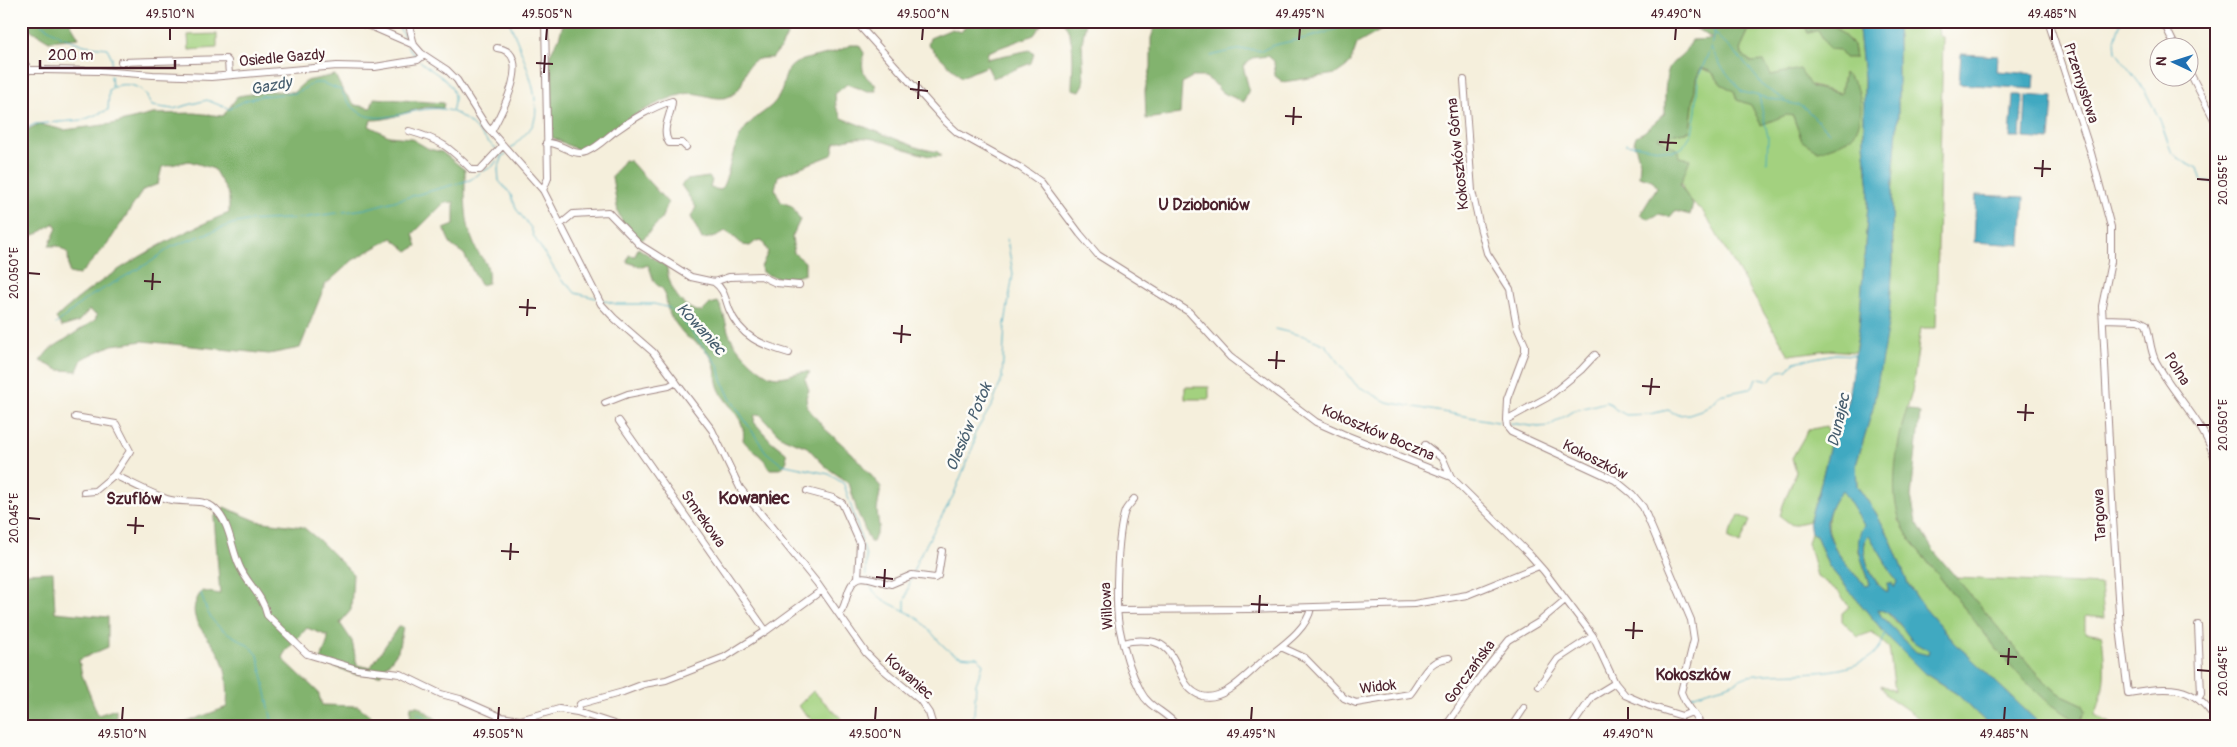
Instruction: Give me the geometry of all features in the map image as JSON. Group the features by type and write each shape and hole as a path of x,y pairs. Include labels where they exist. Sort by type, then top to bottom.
{"street":[{"path":"353,21 375,28 414,45"},
{"path":"408,21 414,45 421,57 457,80 502,147 480,170 472,170 446,144 434,138 409,131"},
{"path":"543,190 547,185 545,21"},
{"name":"Kokoszków Boczna","path":"855,21 958,133 1021,168 1041,182 1098,255 1190,312 1230,356 1247,370 1316,422 1451,477 1540,566 1593,636 1615,683 1625,695 1638,702 1682,716 1692,712"},
{"name":"Przemysłowa","path":"2048,21 2091,153 2108,210 2112,235"},
{"path":"2163,21 2171,38"},
{"path":"491,132 516,75 509,52 505,49 497,48"},
{"name":"Osiedle Gazdy","path":"30,70 99,71 172,76 229,75 337,66 375,67 421,57"},
{"path":"21,58 30,70 21,76"},
{"path":"121,62 226,59 228,61 229,75"},
{"name":"Kokoszków Górna","path":"1464,80 1469,160 1478,220 1487,252 1510,289 1517,327 1525,345 1525,351 1507,399 1506,420"},
{"path":"2198,88 2216,123"},
{"path":"546,144 557,144 583,153 624,126 672,101 666,123 666,137 669,142 682,143 686,147"},
{"name":"Kowaniec","path":"502,147 511,154 543,190 601,304 614,318 647,346 676,382 712,430 740,488 822,590 866,653 924,704 933,726"},
{"path":"538,183 547,171"},
{"path":"560,224 572,214 608,212 640,245 667,263 690,276 714,282 720,286 734,321 748,337 760,344 789,353"},
{"name":"Targowa","path":"2112,235 2111,262 2102,306 2112,518 2120,628 2128,693 2172,688 2198,699 2216,720"},
{"path":"714,282 729,277 761,276 776,283 798,285"},
{"name":"Polna","path":"2103,319 2138,320 2146,324 2155,360 2198,422 2211,446 2216,462"},
{"path":"1506,420 1548,397 1595,356"},
{"path":"605,403 628,394 669,386 676,382"},
{"path":"75,417 116,424 130,451 114,476 95,491 84,492"},
{"name":"Kokoszków","path":"1506,420 1507,427 1512,432 1614,480 1632,494 1643,507 1693,626 1693,647 1681,689 1682,696 1702,726"},
{"name":"Smrekowa","path":"620,421 766,631"},
{"path":"1425,445 1443,459 1451,477"},
{"path":"114,476 168,499 205,503 215,508 224,520 239,566 265,607 267,615 307,654 357,669 400,674 434,691 460,699 501,717 520,720 559,709 577,712 620,726"},
{"path":"807,490 833,498 842,503 860,543 860,577"},
{"name":"Willowa","path":"1134,499 1125,511 1122,525 1117,580 1118,624 1141,693 1152,706 1177,726"},
{"path":"839,614 850,586 860,577 891,584 912,575 935,578 938,576 942,552"},
{"path":"1118,610 1397,606 1443,601 1467,595 1540,566"},
{"path":"577,712 580,704 644,684 666,680 725,657 766,631 822,590"},
{"name":"Gorczańska","path":"1446,726 1482,674 1509,640 1538,622 1565,600"},
{"path":"1123,642 1135,640 1158,642 1164,645 1189,687 1207,697 1224,692 1248,676 1281,647 1307,619 1311,608"},
{"path":"2198,624 2201,694 2198,699"},
{"path":"1539,686 1558,659 1593,636"},
{"name":"Widok","path":"1281,647 1305,658 1344,698 1356,703 1410,694 1431,663 1449,658"},
{"path":"1572,726 1592,697 1615,683"},
{"path":"1512,726 1524,708"}],"green space":[{"path":"21,21 69,21 79,38 49,41 21,24"},
{"path":"564,21 814,21 788,33 782,46 772,58 761,58 749,65 742,83 732,95 720,98 690,93 675,96 658,103 615,127 593,145 580,149 549,137 550,54 559,38"},
{"path":"965,21 1044,21 1034,35 988,52 987,59 1030,50 1034,54 1031,63 993,78 987,66 961,77 928,45 930,38 952,29 961,32 965,27"},
{"path":"1063,21 1086,21 1082,43 1084,84 1080,91 1072,89 1072,46"},
{"path":"1157,21 1397,21 1357,44 1350,64 1336,74 1283,82 1275,76 1274,61 1268,56 1252,58 1243,66 1249,89 1244,102 1221,92 1214,83 1205,77 1192,77 1182,83 1180,114 1146,119 1145,90 1151,67 1151,38"},
{"path":"1682,21 1753,21 1741,47 1742,55 1751,62 1764,61 1771,75 1800,69 1811,87 1841,94 1844,73 1853,81 1859,92 1861,113 1855,133 1844,142 1818,151 1802,141 1793,116 1786,115 1761,125 1751,105 1737,100 1734,91 1721,84 1712,72 1701,68 1696,79 1690,131 1658,137 1678,150 1679,157 1690,159 1680,185 1693,205 1690,215 1675,211 1670,217 1659,214 1649,219 1640,215 1657,187 1652,180 1639,176 1640,162 1634,142 1636,136 1644,132 1665,113 1666,81 1671,65 1684,53 1691,40 1713,39 1695,28 1681,23"},
{"path":"1753,21 1803,21 1808,33 1818,30 1839,50 1855,58 1853,45 1830,21 1858,21 1864,77 1864,143 1869,190 1859,329 1855,352 1828,350 1789,355 1702,210 1685,193 1681,180 1679,157 1657,137 1690,131 1696,79 1701,68 1712,72 1721,84 1735,91 1737,100 1793,116 1802,141 1852,136 1844,73 1841,94 1771,75 1742,55 1741,47"},
{"path":"1803,21 1830,21 1853,45 1855,58 1845,58 1839,50 1829,49 1818,30 1808,33"},
{"path":"1896,21 1937,21 1939,36 1943,37 1936,328 1921,328 1912,392 1902,426 1899,520 1911,541 2004,658 2022,678 2080,723 2086,711 2082,704 2058,693 2037,674 1956,578 2101,585 2104,618 2085,616 2085,632 2102,635 2103,685 2102,695 2095,715 2116,726 2042,726 1955,643 1922,605 1908,584 1890,538 1876,513 1857,486 1856,465 1873,408 1891,289 1893,261 1892,196 1898,114 1898,38"},
{"path":"217,34 217,48 189,50 188,35"},
{"path":"850,45 859,45 864,53 865,75 875,84 876,91 867,91 847,84 835,94 836,107 842,118 919,148 938,152 941,156 929,156 868,138 847,139 835,143 832,155 778,176 775,189 781,202 792,206 800,220 792,237 794,253 805,262 805,274 788,278 773,277 762,272 761,267 768,252 762,240 756,241 750,246 743,245 725,231 716,237 702,239 691,217 696,207 681,185 687,180 709,177 712,180 710,188 721,190 744,130 771,106 779,96 786,74 792,66 802,60 843,49"},
{"path":"335,75 343,91 355,105 371,108 374,98 444,103 443,108 425,107 391,117 371,120 369,126 389,136 410,138 429,149 442,152 465,170 468,227 477,250 487,265 488,283 480,285 464,254 451,245 444,229 454,225 454,202 444,203 413,234 417,246 408,251 392,238 353,260 325,285 300,348 269,354 143,341 112,345 82,359 77,371 59,370 40,361 49,350 95,320 97,315 89,310 78,322 62,327 56,318 73,302 138,258 184,233 229,213 229,195 214,169 189,161 162,167 158,184 143,190 107,245 79,275 69,273 68,253 58,246 49,246 57,228 54,223 39,233 21,240 21,133 39,124 64,130 112,124 153,114 194,113 223,116 238,96 270,91 294,92 306,81"},
{"path":"624,160 630,161 668,203 661,219 641,241 624,226 618,212 612,177"},
{"path":"638,248 667,267 673,289 688,307 702,312 710,304 718,302 730,337 759,369 776,377 810,372 805,379 809,390 806,397 807,407 825,429 852,453 881,487 877,510 879,527 873,542 870,542 857,511 849,483 826,467 807,447 784,438 760,414 755,415 754,422 771,441 786,453 787,461 781,469 770,469 743,440 742,424 719,390 711,357 706,350 685,336 673,320 664,292 655,283 648,265 642,267 627,262 629,255 635,256"},
{"path":"1185,387 1209,387 1209,399 1185,399"},
{"path":"1907,408 1920,413 1911,497 1916,522 1933,550 2037,674 2058,693 2082,704 2086,711 2080,723 2049,703 2023,679 2004,658 1905,531 1896,508 1895,479 1900,434"},
{"path":"1826,426 1832,437 1819,491 1809,521 1792,525 1780,516 1796,472 1792,458 1808,430"},
{"path":"1842,489 1864,525 1858,549 1870,584 1866,585 1853,573 1835,548 1831,539 1828,522 1829,513 1834,500"},
{"path":"224,507 257,521 303,527 353,574 351,610 340,623 352,641 357,665 370,668 398,627 403,627 398,651 380,675 354,674 321,661 328,636 307,628 285,652 283,659 318,692 322,705 358,706 376,720 394,726 176,726 227,707 227,682 221,658 199,626 194,610 196,601 202,591 220,594 214,517"},
{"path":"1739,515 1750,521 1740,544 1728,538"},
{"path":"1811,533 1816,535 1828,565 1888,637 1924,673 1957,694 1990,726 1930,726 1886,695 1881,685 1895,691 1889,648 1872,632 1858,637 1842,621 1842,613 1849,607 1839,592 1817,576 1808,543"},
{"path":"1869,535 1897,582 1894,588 1891,583 1888,584 1888,592 1877,582 1865,557 1865,541"},
{"path":"53,572 55,612 108,617 108,647 79,660 82,675 98,715 116,709 116,724 114,726 21,726 21,573"},
{"path":"1877,609 1885,611 1907,632 1911,640 1929,651 1928,655 1917,653 1881,616"},
{"path":"813,691 849,726 818,726 798,706"},
{"path":"411,706 418,706 446,726 399,726 410,721"}],"water":[{"path":"1858,21 1896,21 1898,38 1898,114 1892,195 1893,261 1889,319 1873,408 1856,465 1857,486 1876,513 1890,538 1908,584 1922,605 1955,643 2042,726 1990,726 1957,694 1924,673 1888,637 1828,565 1816,535 1811,533 1809,521 1819,491 1832,437 1847,405 1859,329 1869,190 1864,143 1864,77","holes":["1842,490 1864,525 1860,532 1859,547 1870,584 1866,585 1840,557 1828,530 1829,513 1834,501","1869,535 1897,582 1894,588 1892,583 1888,583 1888,592 1882,589 1872,575 1865,557 1865,541","1878,609 1893,617 1913,641 1929,651 1928,655 1916,652 1881,616"]},
{"path":"1961,54 1998,56 1997,71 2035,74 2034,89 1959,84"},
{"path":"2013,95 2023,95 2020,137 2010,137"},
{"path":"2026,95 2053,97 2050,140 2024,138"},
{"path":"1976,195 2024,197 2021,245 1974,242"}],"waterway":[{"path":"36,21 62,37 84,45 107,48 112,58 111,67"},
{"path":"395,21 405,37"},
{"name":"Kowaniec","path":"509,21 529,74 536,104 532,126 511,149"},
{"path":"1211,56 1236,50 1262,51 1277,44 1315,36 1352,21"},
{"path":"1626,144 1672,151 1682,148 1692,133 1696,111 1698,78 1711,47 1716,21"},
{"path":"2121,21 2115,40 2116,52 2145,91 2160,120 2171,151 2178,158 2198,168 2202,181 2216,182"},
{"path":"1714,33 1745,63 1764,87 1785,100"},
{"path":"407,46 417,58"},
{"path":"1711,48 1721,66 1742,92 1798,105 1806,109 1829,132"},
{"path":"420,61 451,87 454,93 452,111"},
{"path":"111,76 112,87"},
{"name":"Gazdy","path":"21,135 35,124 83,120 108,110 109,90 122,85 131,85 140,89 152,106 173,109 207,100 229,109 244,101 261,96 296,93 314,83 322,83 341,90 352,106 364,115 377,117 392,116 436,109 451,111 469,122 495,148"},
{"path":"1759,96 1768,137 1767,162"},
{"path":"483,171 492,167 502,154"},
{"name":"Kowaniec","path":"506,154 503,156 498,169 499,181 510,193 517,210 531,228 534,237 562,281 569,285 575,293 596,298"},
{"path":"56,324 87,298 152,261 171,247 232,224 246,221 302,218 365,209 470,180 480,173"},
{"name":"Olesiów Potok","path":"913,572 918,559 953,496 974,444 974,435 993,403 1002,378 1005,324 1013,274 1007,239"},
{"name":"Kowaniec","path":"602,300 616,304 654,304 670,308 719,366 722,380 730,398 766,452 781,464 829,474 844,484 862,541"},
{"path":"1275,329 1304,336 1326,345 1356,385 1387,402 1503,423"},
{"path":"1510,423 1538,427 1549,426 1573,411 1606,402 1626,415 1650,414 1668,410 1678,415 1689,414 1711,404 1719,395 1749,389 1753,386 1756,378 1768,381 1779,371 1788,370 1794,362 1835,354 1854,355"},
{"name":"Kowaniec","path":"863,545 866,557 866,575"},
{"name":"Olesiów Potok","path":"905,611 905,601 911,578"},
{"name":"Kowaniec","path":"866,579 877,594 921,621 951,652 961,656 978,657 983,664 976,684 974,715 968,726"},
{"path":"201,593 214,622 258,655 273,726"},
{"path":"1687,698 1731,684 1749,676 1806,673 1848,667 1865,660 1878,649 1885,633"},
{"path":"418,713 436,726"}],"district":[{"name":"U Dzioboniów","path":"1204,205"},
{"name":"Kowaniec","path":"754,498"},
{"name":"Szuflów","path":"134,499"},
{"name":"Kokoszków","path":"1693,675"}],"water label":[{"name":"Dunajec","path":"1839,420"}]}
